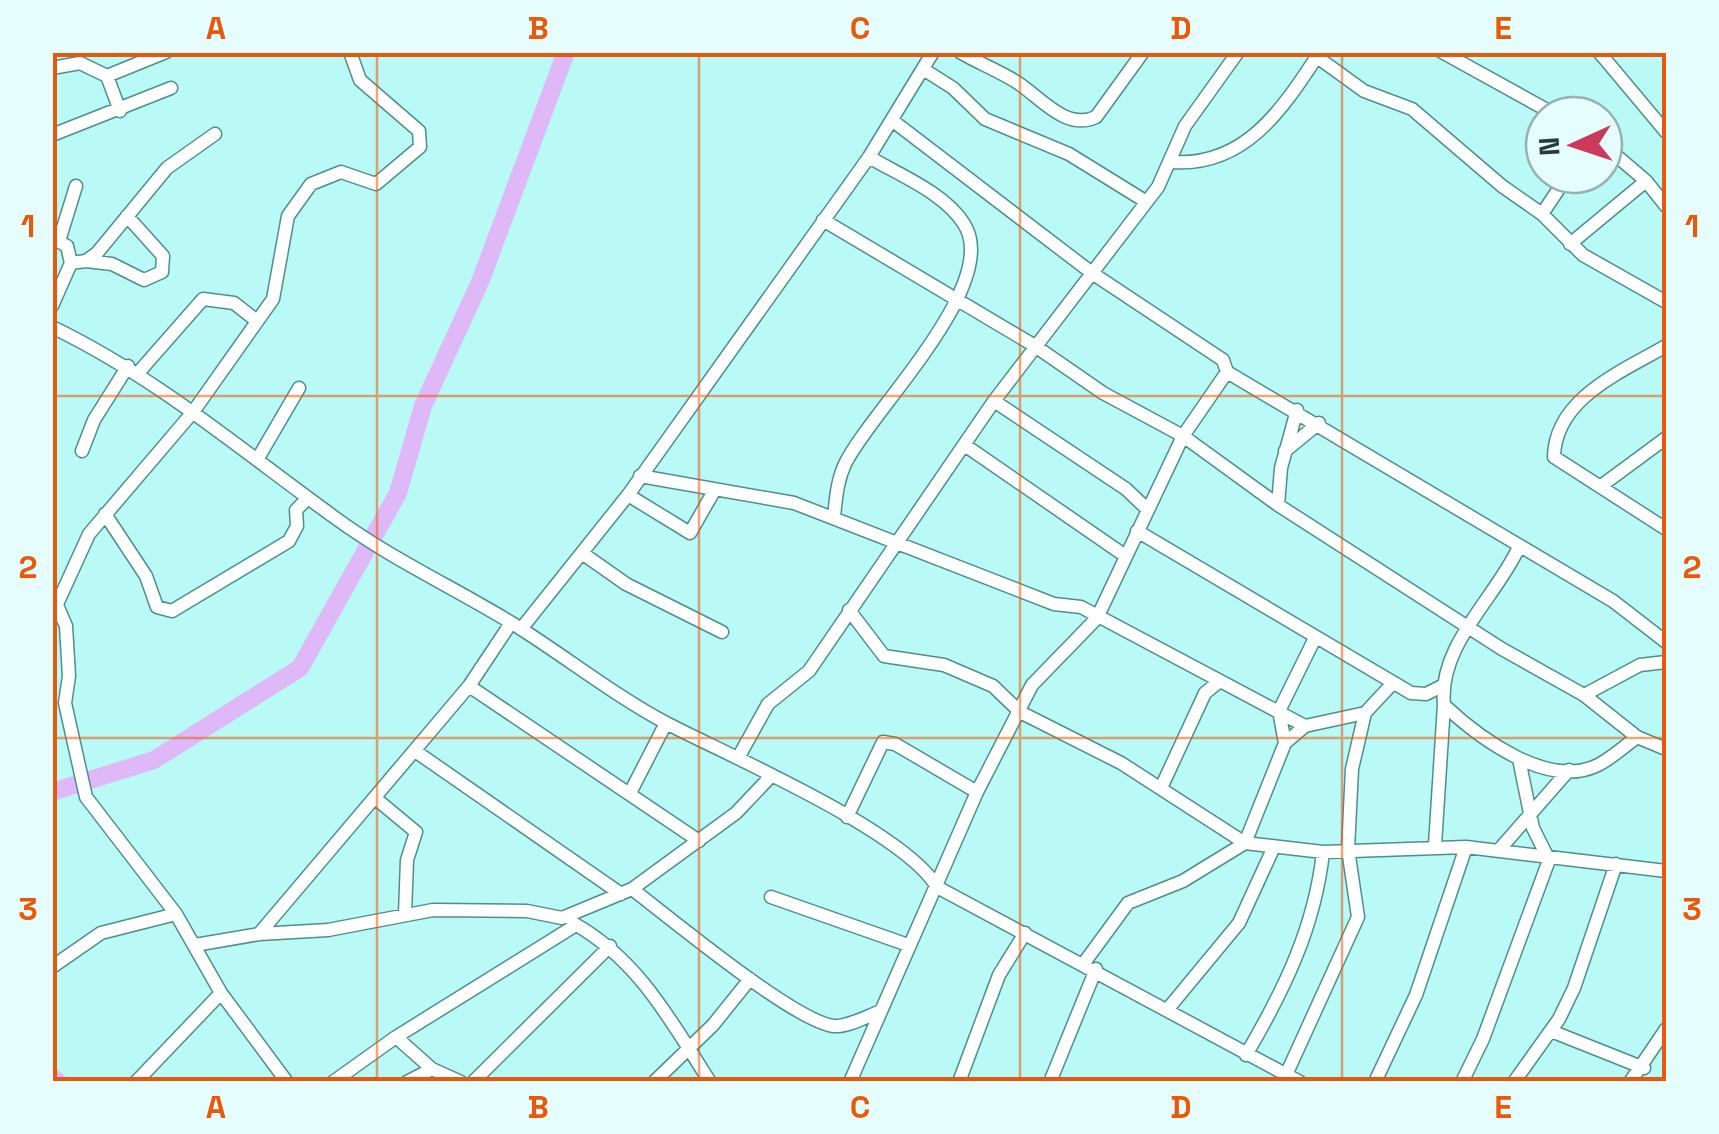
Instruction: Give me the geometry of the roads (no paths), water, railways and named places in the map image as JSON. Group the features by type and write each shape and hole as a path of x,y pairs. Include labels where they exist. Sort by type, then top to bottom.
{"street":[{"path":"108,76 166,52"},
{"path":"288,1082 221,992 176,914 86,797 59,706 68,658 66,626 55,599 104,514 193,412 257,321 278,285 285,222 305,192 341,172 376,184 422,142 420,131 360,80 350,52"},
{"path":"259,934 628,495 869,157 933,52"},
{"path":"960,52 1022,85 1063,116 1088,120 1096,117 1143,52"},
{"path":"738,758 768,704 808,672 994,401 1172,162 1185,126 1238,52"},
{"path":"1442,52 1524,97"},
{"path":"1600,52 1666,132"},
{"path":"1172,162 1208,162 1251,140 1319,54 1364,91 1412,109 1502,186 1542,214 1570,244 1666,302"},
{"path":"52,68 80,63 108,76 120,111"},
{"path":"923,69 954,88 985,119 1069,154 1144,201"},
{"path":"52,135 171,88"},
{"path":"893,120 1092,273 1223,360 1227,372 1297,410 1613,601 1666,642"},
{"path":"86,261 168,168 215,134"},
{"path":"834,517 838,480 847,460 918,366 955,297 972,252 965,224 922,188 869,157"},
{"path":"1624,163 1646,181 1666,206"},
{"path":"1570,244 1646,181"},
{"path":"52,306 71,264 67,246 56,239 76,186"},
{"path":"1542,214 1555,195"},
{"path":"71,264 112,264 144,280 162,272 163,256 127,216"},
{"path":"823,220 1035,346 1103,393 1184,436 1278,505 1468,628 1584,695 1637,738 1666,748"},
{"path":"82,451 94,420 133,370 203,299 234,303 257,321"},
{"path":"52,327 133,370 370,543 516,626 666,723 846,817 924,868 937,887 1300,1082"},
{"path":"1666,346 1588,392 1559,432 1554,448 1558,464 1601,486 1666,529"},
{"path":"850,1082 977,792 1041,672 1097,618 1184,436 1227,372"},
{"path":"257,460 300,388"},
{"path":"994,401 1126,489 1147,508"},
{"path":"1278,505 1285,451 1297,410"},
{"path":"1285,451 1318,423"},
{"path":"1601,486 1666,438"},
{"path":"966,446 1124,555"},
{"path":"640,476 794,504 1054,604 1081,607 1305,726"},
{"path":"628,495 690,533 714,490"},
{"path":"104,514 146,576 157,607 172,611 290,540 297,526 296,510 308,498"},
{"path":"1137,532 1394,683 1418,695 1442,686"},
{"path":"1435,846 1442,686 1454,651 1500,586 1519,546"},
{"path":"582,553 626,584 722,632"},
{"path":"849,610 884,656 944,664 993,686 1020,712 1104,753 1244,844 1324,852 1466,847 1549,860 1666,871"},
{"path":"1284,743 1279,711 1315,638"},
{"path":"52,656 68,658"},
{"path":"1584,695 1640,665 1666,662"},
{"path":"1161,788 1205,693 1220,681"},
{"path":"1286,1075 1353,934 1359,902 1348,850 1352,769 1365,713 1394,683"},
{"path":"469,686 699,841"},
{"path":"1444,705 1477,734 1520,760 1569,770 1597,766 1637,738"},
{"path":"1050,1082 1090,966 1128,903 1183,881 1244,844 1284,743 1305,726 1365,713"},
{"path":"630,792 666,723"},
{"path":"846,817 884,742 895,744 977,792"},
{"path":"415,751 750,978 828,1025 847,1024 878,1012"},
{"path":"1462,1082 1483,1039 1549,860 1536,837 1520,760"},
{"path":"1498,851 1569,770"},
{"path":"562,918 627,892 736,813 771,776"},
{"path":"375,798 416,832 407,860 405,914"},
{"path":"1375,1082 1416,994 1466,847"},
{"path":"1167,1010 1238,924 1273,849"},
{"path":"1246,1055 1280,996 1310,923 1324,852"},
{"path":"1514,1082 1551,1031 1574,988 1616,864"},
{"path":"771,897 908,945"},
{"path":"195,945 259,934 328,930 405,914 490,910 562,918 610,946 658,1000 710,1082"},
{"path":"52,967 102,933 176,914"},
{"path":"333,1082 396,1037 576,925"},
{"path":"959,1082 999,975 1025,933"},
{"path":"472,1082 610,946"},
{"path":"654,1082 690,1048 750,978"},
{"path":"136,1082 221,992"},
{"path":"1630,1082 1644,1068 1666,1029"},
{"path":"1551,1031 1644,1068"},
{"path":"396,1037 432,1069 461,1082"},
{"path":"670,1067 701,1068"},
{"path":"1262,1082 1270,1068"},
{"path":"407,1082 432,1069"}],"waterway":[{"path":"52,792 154,760 300,668 398,493 423,406 480,282 566,52"},
{"path":"52,1077 58,1082"}]}
